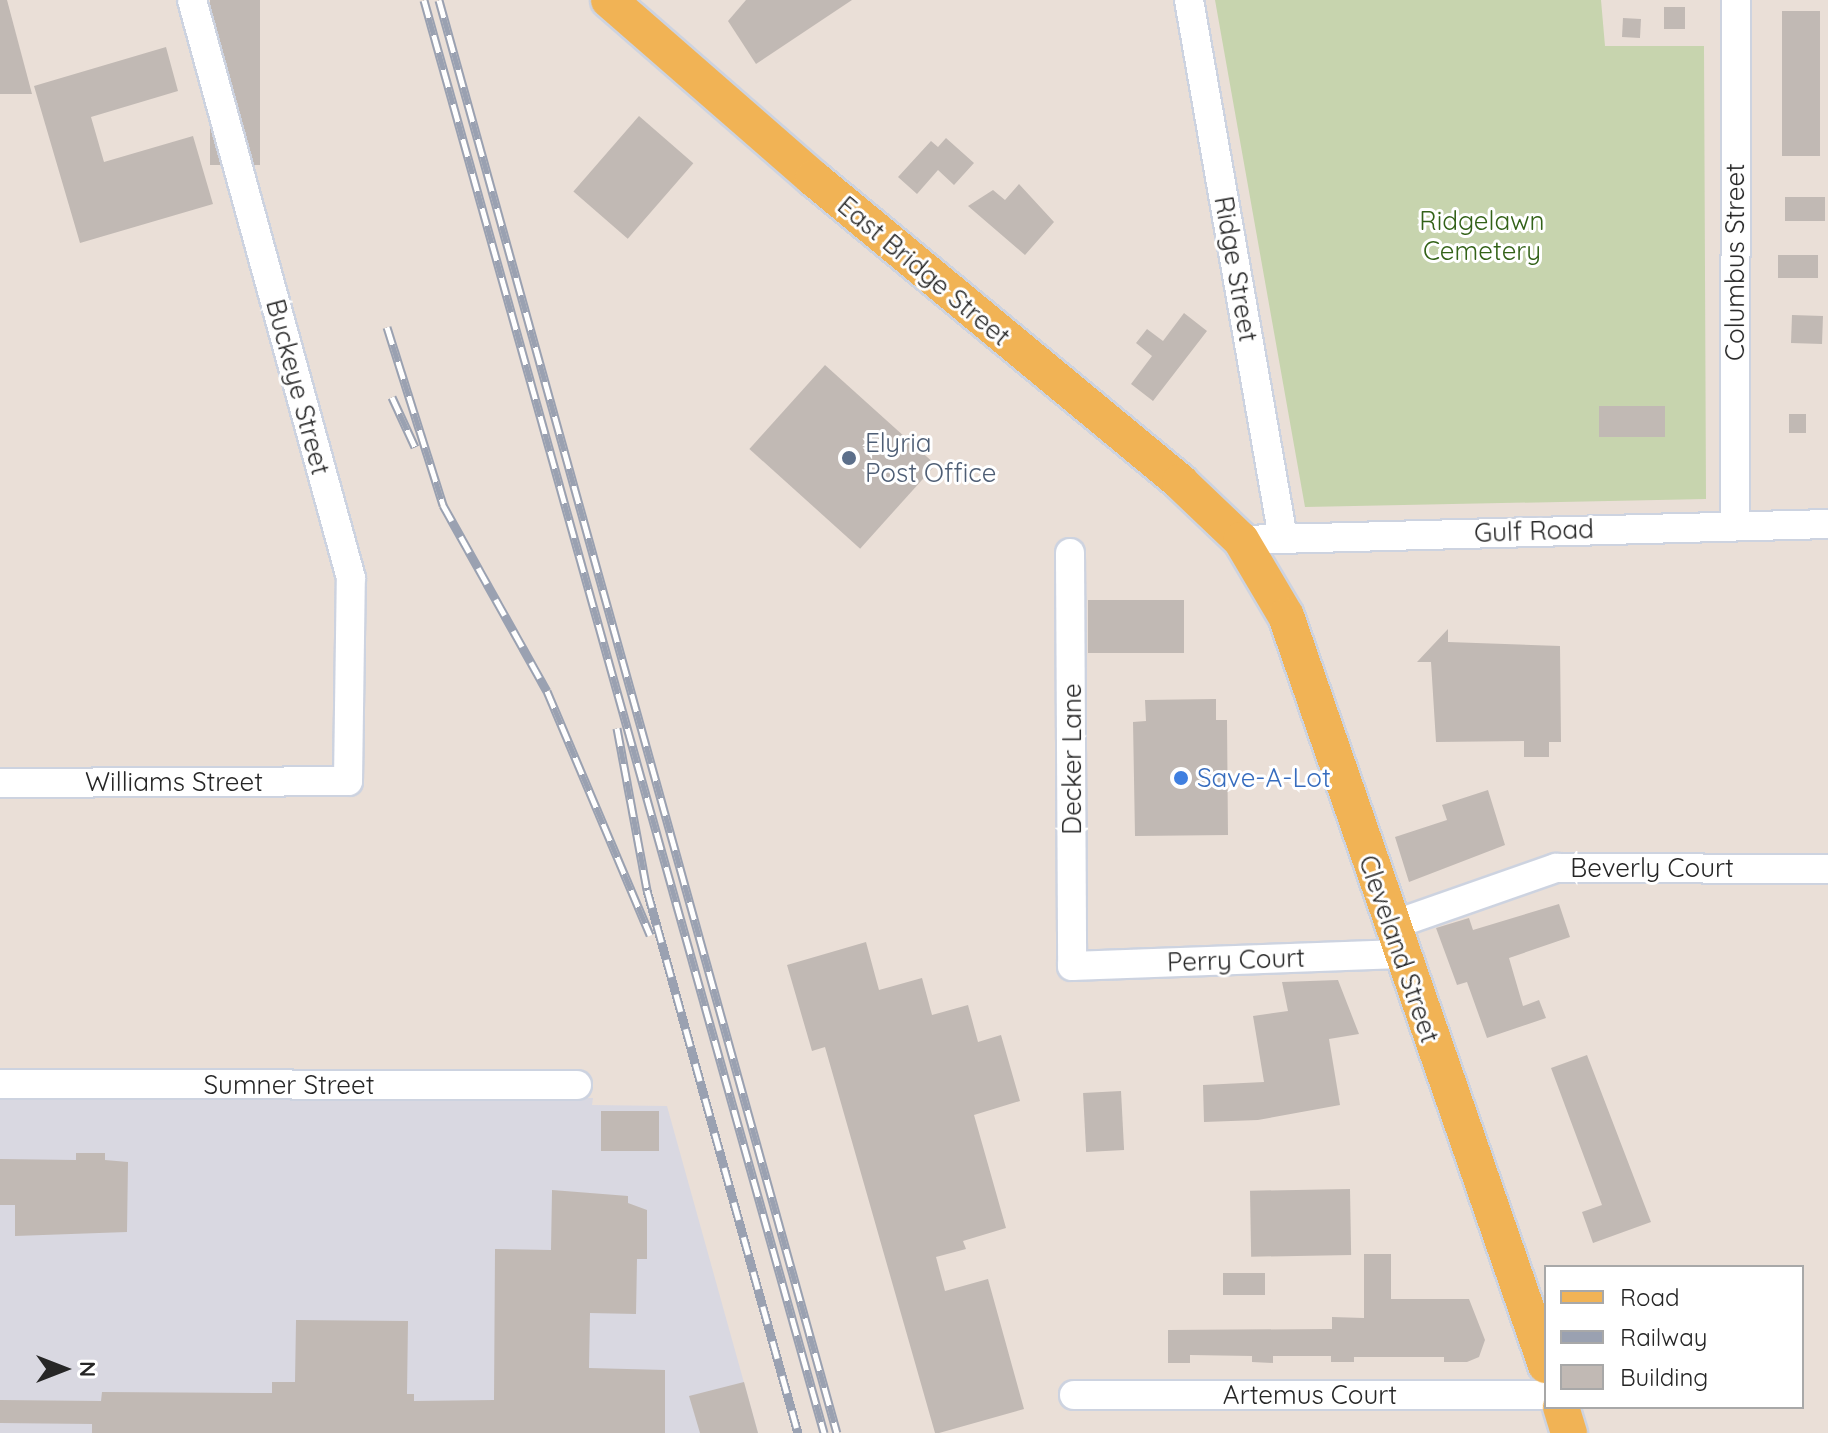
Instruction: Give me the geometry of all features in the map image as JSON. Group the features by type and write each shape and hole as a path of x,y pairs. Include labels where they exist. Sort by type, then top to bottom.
{"main road":[{"name":"East Bridge Street","path":"609,0 813,178 1180,482 1241,540"},
{"name":"Cleveland Street","path":"1241,540 1286,616 1395,940 1544,1359"},
{"path":"1562,1409 1569,1433"}],"street":[{"name":"Buckeye Street","path":"192,0 351,578 348,781"},
{"name":"Ridge Street","path":"1189,0 1283,538"},
{"name":"Columbus Street","path":"1735,525 1736,0"},
{"name":"Gulf Road","path":"1241,540 1828,524"},
{"name":"Decker Lane","path":"1070,553 1072,966"},
{"name":"Williams Street","path":"0,783 348,781"},
{"name":"Beverly Court","path":"1395,940 1556,868 1828,869"},
{"name":"Perry Court","path":"1072,966 1395,940"},
{"name":"Sumner Street","path":"0,1084 577,1085"},
{"name":"Artemus Court","path":"1074,1395 1544,1395"}],"shaded area":[{"path":"0,1097 593,1098 592,1105 667,1106 758,1433 0,1433"}],"green space":[{"name":"Ridgelawn Cemetery","path":"1215,0 1601,0 1605,46 1704,46 1706,499 1305,507"}],"building":[{"path":"0,0 7,0 32,94 0,94"},
{"path":"210,0 260,0 260,165 210,165"},
{"path":"746,0 852,0 756,64 728,21"},
{"path":"1664,7 1685,7 1685,29 1664,29"},
{"path":"1782,11 1820,11 1820,156 1782,156"},
{"path":"1623,18 1641,19 1640,38 1622,37"},
{"path":"166,47 178,91 91,117 104,162 193,136 213,204 80,243 34,86"},
{"path":"639,116 693,163 628,239 573,191"},
{"path":"946,138 974,163 954,185 938,170 917,194 898,177 931,141 938,147"},
{"path":"1019,184 1054,222 1025,255 968,206 993,190 1005,200"},
{"path":"1785,197 1825,197 1825,221 1785,221"},
{"path":"1778,255 1818,255 1818,278 1778,278"},
{"path":"1184,313 1207,331 1153,401 1131,384 1152,356 1136,343 1147,329 1163,341"},
{"path":"1792,315 1823,316 1822,344 1791,343"},
{"path":"825,365 936,465 860,549 749,449"},
{"path":"1599,406 1665,406 1665,437 1599,437"},
{"path":"1789,414 1806,414 1806,433 1789,433"},
{"path":"1088,600 1184,600 1184,653 1088,653"},
{"path":"1448,629 1448,642 1560,646 1561,742 1549,742 1549,757 1524,757 1524,741 1436,742 1431,662 1417,662"},
{"name":"Save-A-Lot","path":"1216,699 1216,720 1227,720 1228,835 1135,836 1133,722 1146,721 1145,700"},
{"path":"1488,790 1505,845 1409,882 1395,837 1447,820 1442,805"},
{"path":"1559,904 1570,937 1509,958 1523,1006 1539,1000 1546,1018 1487,1038 1467,982 1457,985 1436,928 1469,918 1473,930"},
{"path":"866,942 879,990 922,978 932,1015 968,1005 978,1042 1001,1035 1020,1101 974,1115 1006,1228 963,1241 966,1249 936,1257 945,1291 988,1279 1024,1409 939,1433 935,1433 825,1047 812,1051 787,965"},
{"path":"1338,980 1359,1034 1329,1039 1340,1105 1258,1120 1204,1122 1203,1085 1264,1082 1253,1016 1288,1011 1282,982"},
{"path":"1587,1055 1651,1222 1593,1243 1582,1212 1602,1205 1551,1068"},
{"path":"1121,1091 1124,1150 1086,1152 1083,1093"},
{"path":"601,1111 659,1111 659,1151 601,1151"},
{"path":"76,1153 105,1153 105,1160 128,1162 127,1232 15,1236 15,1205 0,1205 0,1159 76,1160"},
{"path":"1350,1189 1351,1255 1251,1257 1250,1191"},
{"path":"552,1190 628,1196 628,1203 647,1210 647,1259 637,1259 636,1314 590,1313 589,1368 665,1370 665,1433 92,1433 92,1424 0,1423 0,1400 101,1401 102,1392 272,1393 272,1382 295,1382 296,1320 408,1321 407,1394 414,1394 414,1401 494,1400 495,1249 551,1250"},
{"path":"1364,1254 1391,1254 1391,1299 1469,1299 1485,1340 1479,1357 1467,1362 1444,1362 1444,1357 1354,1357 1354,1362 1331,1362 1331,1356 1273,1356 1273,1363 1252,1362 1252,1356 1190,1355 1190,1363 1168,1363 1168,1330 1332,1329 1332,1317 1364,1318"},
{"path":"1223,1273 1265,1273 1265,1295 1223,1295"},
{"path":"744,1382 758,1433 700,1433 689,1396"}],"railway":[{"path":"424,0 824,1433"},
{"path":"439,0 837,1433"},
{"path":"387,327 443,505 547,691 650,935"},
{"path":"392,397 415,447"},
{"path":"617,728 647,890 798,1433"}],"place":[{"name":"Elyria Post Office","path":"849,458"},
{"name":"Save-A-Lot","path":"1181,778"}]}
